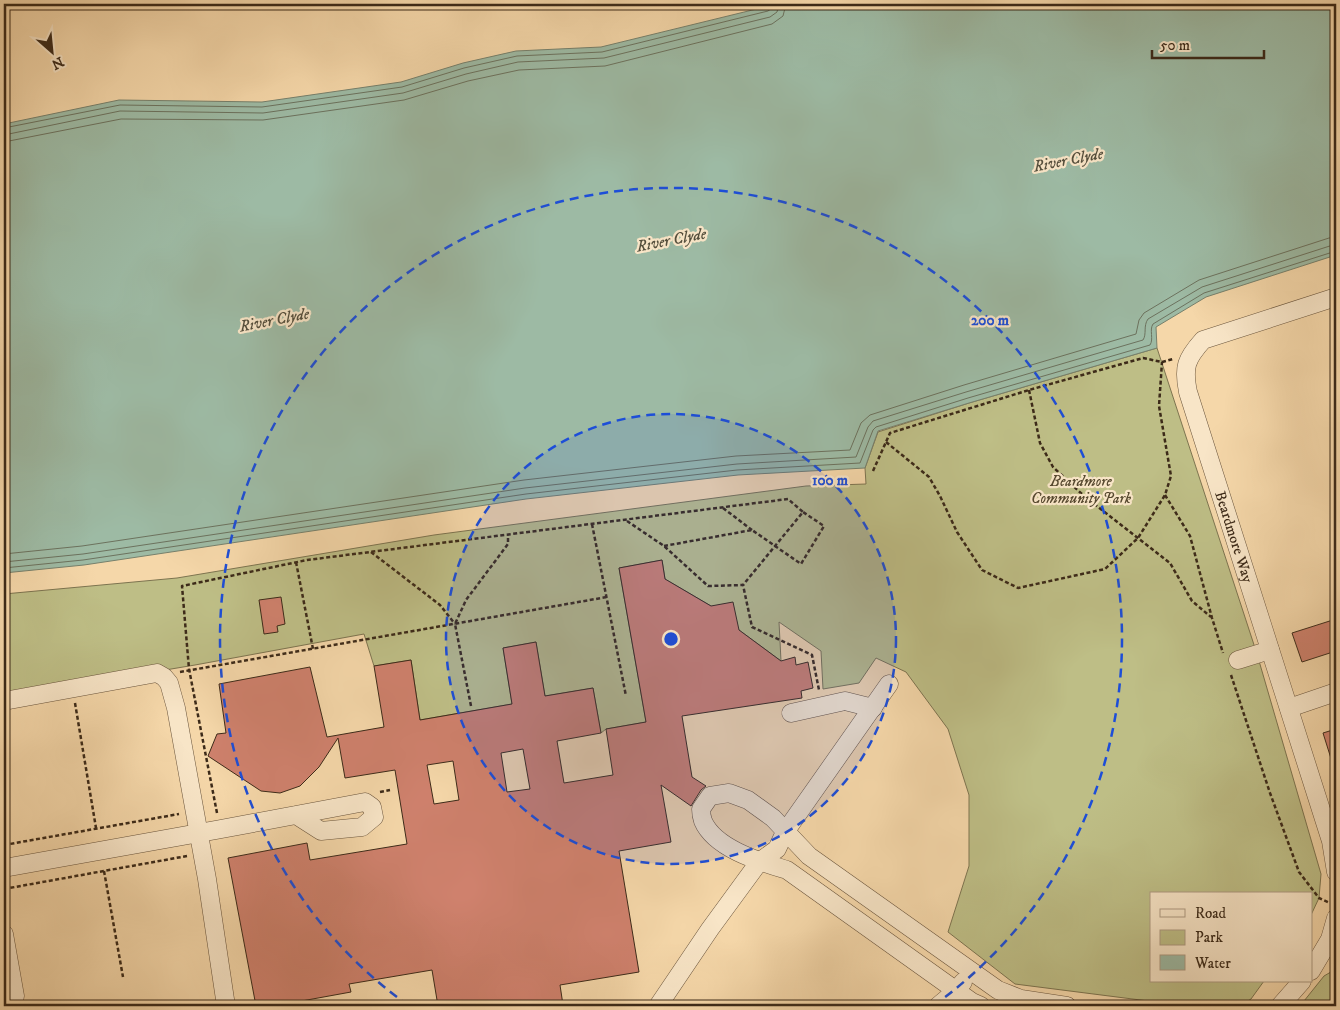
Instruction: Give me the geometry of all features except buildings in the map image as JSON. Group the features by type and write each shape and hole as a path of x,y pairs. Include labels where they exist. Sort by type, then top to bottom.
{"street":[{"path":"1190,354 1202,340 1336,297"},
{"name":"Beardmore Way","path":"1190,354 1184,376 1188,392 1332,841 1336,872"},
{"path":"1231,663 1270,650"},
{"path":"4,701 157,673 169,683 176,708 195,811 226,1006"},
{"path":"658,1006 710,929 759,862 777,848 785,832 889,684"},
{"path":"1289,708 1336,692"},
{"path":"791,713 845,701 873,708"},
{"path":"980,1006 956,991 787,870 759,862 736,852 711,833 703,820 701,809 710,796 729,793 748,800 773,818 809,856 998,990 1021,999 1067,1006"},
{"path":"4,868 296,815"},
{"path":"1323,959 1336,918"},
{"path":"4,934 15,996"},
{"path":"938,1006 956,991 972,971"},
{"path":"1280,1006 1301,982"}],"path":[{"path":"873,471 890,433 1029,390 1143,358 1162,362 1190,354"},
{"path":"886,442 929,477 957,532 982,570 1018,588 1105,569 1138,538 1165,496 1171,476 1159,406 1162,362"},
{"path":"1029,390 1040,443 1053,467 1084,496 1170,563 1192,601 1212,618"},
{"path":"1165,496 1190,536 1212,618 1231,663 1270,793 1299,872 1319,898 1336,906"},
{"path":"216,812 189,669 182,586 296,562 788,499 824,526 801,564 723,508"},
{"path":"626,520 664,546 708,586 743,585 804,512"},
{"path":"592,524 626,696"},
{"path":"664,546 752,530"},
{"path":"455,624 466,600 508,544 508,535"},
{"path":"370,552 440,604 455,624 471,706"},
{"path":"296,562 313,649"},
{"path":"743,585 752,627 812,655 822,706"},
{"path":"164,677 189,669 607,597"},
{"path":"73,689 96,829"},
{"path":"380,792 390,790"},
{"path":"4,845 195,811 212,809 224,815"},
{"path":"4,889 202,853"},
{"path":"104,871 123,977"}],"green space":[{"name":"Beardmore Community Park","path":"1157,348 1257,654 1321,874 1319,898 1312,913 1312,892 1150,892 1150,982 1263,982 1251,999 1240,1006 1173,1006 1164,1003 1015,984 948,932 969,866 969,795 948,729 906,672 876,658 859,683 823,689 821,651 779,622 781,661 739,630 711,606 665,579 662,560 619,568 646,722 606,729 601,733 593,688 545,696 536,642 503,648 512,704 420,720 411,660 374,666 364,634 4,697 4,594 177,578 434,535 806,486 866,484 865,468 878,432 969,403"},
{"path":"1336,969 1336,1006 1300,1006 1324,976"}],"water":[{"name":"River Clyde","path":"777,4 1336,4 1336,255 1206,297 1156,327 1157,348 878,431 865,468 738,475 526,499 84,565 4,573 4,124 119,100 262,102 401,82 463,63 516,51 601,47"}]}
